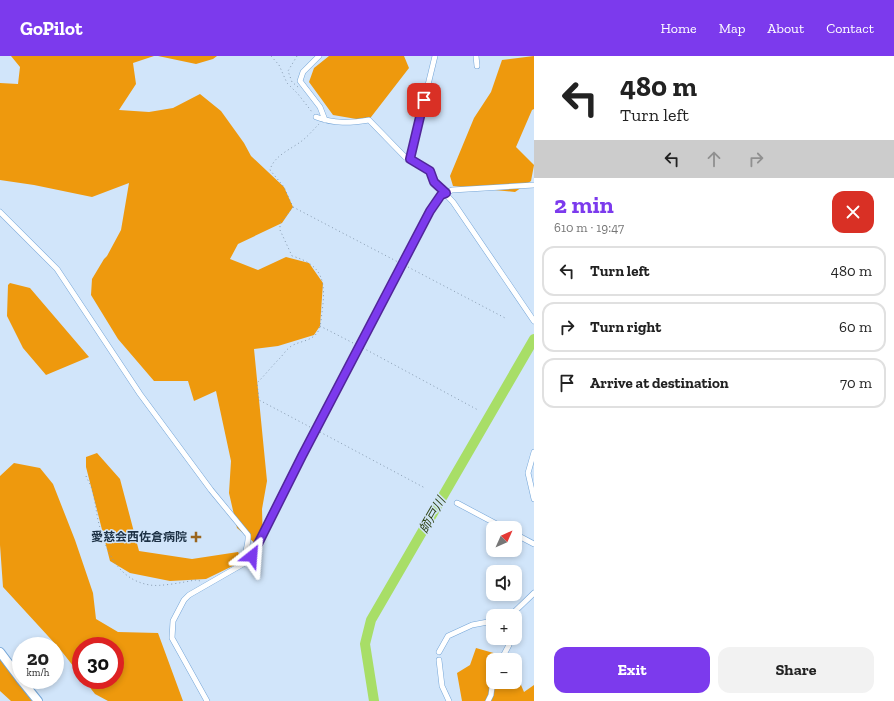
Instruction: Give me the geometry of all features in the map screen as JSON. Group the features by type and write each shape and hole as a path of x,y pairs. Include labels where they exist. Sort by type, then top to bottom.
{"main road":[{"path":"0,652 12,668"},
{"path":"28,689 38,701"}],"street":[{"path":"319,56 303,72 300,77 300,82 320,107 325,120"},
{"path":"410,159 435,56"},
{"path":"476,56 477,66"},
{"path":"316,117 325,120 349,123 369,120 405,157 430,171 434,182 453,202 534,321"},
{"path":"207,701 172,638 171,629 173,621 184,600 206,584 243,564 252,556 430,211 441,195 452,190 534,185"},
{"path":"0,212 57,270 140,394 211,490 248,535 243,564"},
{"path":"534,452 528,473 534,499"},
{"path":"457,503 491,521"},
{"path":"522,538 534,544"},
{"path":"517,609 534,593"},
{"path":"439,652 448,636 472,625 486,622"},
{"path":"439,660 442,686 449,701"},
{"path":"488,701 492,689"}],"path":[{"path":"271,56 279,65 287,83 298,94 316,117"},
{"path":"297,56 288,71 289,76 297,87 304,88"},
{"path":"325,120 279,157 271,166 270,170 284,186 293,207 280,223 280,230 292,256 300,258 313,265 320,273 323,283 324,301 320,326 316,334 309,339 290,346 257,383 259,400 425,488"},
{"path":"320,326 478,410"},
{"path":"86,476 92,490 98,520 106,548 115,563 126,574 136,581 151,586 196,580 206,584"}],"shaded area":[{"path":"11,56 154,56 133,63 136,84 119,110 149,112 173,108 200,94 221,111 244,143 251,156 284,187 293,207 282,223 238,244 230,259 258,270 286,257 309,263 323,283 320,326 314,335 278,346 254,349 267,481 262,509 263,545 256,544 237,528 229,493 231,461 216,391 194,401 188,381 154,381 118,339 91,295 92,279 121,230 129,183 92,197 34,185 0,180 0,83 18,84 20,67"},
{"path":"158,56 217,56 213,59 196,64"},
{"path":"329,56 404,56 409,68 368,121 333,115 309,82 314,68"},
{"path":"534,56 534,109 532,110 516,147 534,165 531,181 515,192 453,186 450,176 474,118 491,92 502,60"},
{"path":"10,283 30,288 89,357 46,375 23,348 7,316 8,285"},
{"path":"97,453 120,479 139,551 192,559 238,552 243,561 206,579 170,581 130,573 110,561 86,467 86,457"},
{"path":"14,463 40,468 53,484 75,540 93,593 96,619 118,632 158,633 183,701 108,701 95,694 91,689 124,689 124,637 72,637 72,665 64,654 64,637 49,637 3,587 0,545 0,476"},
{"path":"476,648 494,653 486,653 486,689 522,689 522,687 524,692 534,685 534,701 462,701 457,673 470,665"},
{"path":"0,659 12,675 12,689 23,689 32,701 11,701 0,691"}],"waterway":[{"name":"師戸川","path":"374,701 365,644 371,620 534,339"}],"place":[{"name":"愛慈会西佐倉病院","path":"196,537"}],"route":[{"path":"252,556 302,456 430,211 441,195 446,193 434,182 430,171 410,159 424,100"}]}
